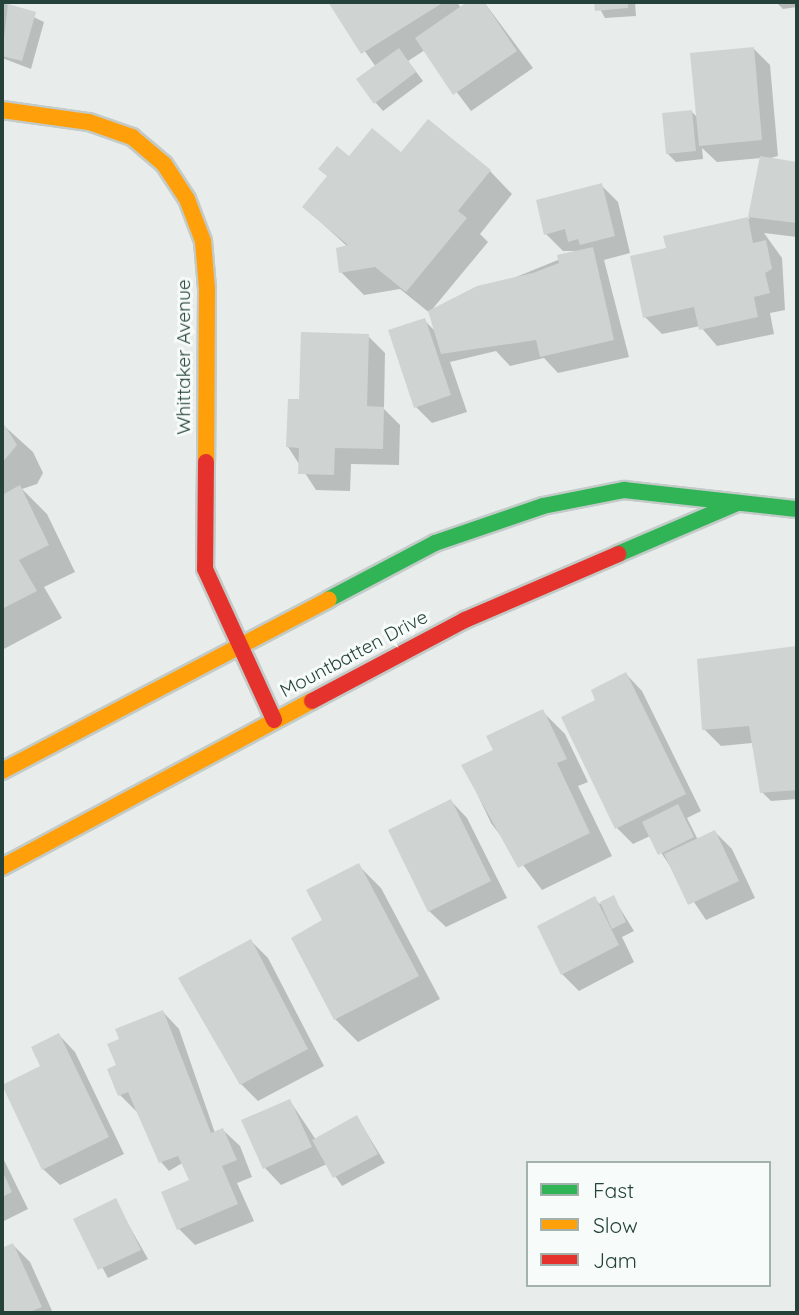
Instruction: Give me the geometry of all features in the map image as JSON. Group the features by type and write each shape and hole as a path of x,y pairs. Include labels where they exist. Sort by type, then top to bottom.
{"main road":[{"name":"Whittaker Avenue","path":"2,110 89,122 132,137 164,164 187,199 202,241 207,289 205,569 236,644 274,720"},
{"name":"Mountbatten Drive","path":"2,771 236,644 435,543 543,506 624,490 797,509"},
{"name":"Mountbatten Drive","path":"2,867 465,620 737,503"}],"building":[{"path":"328,2 444,2 361,54"},
{"path":"467,2 484,2 517,51 453,95 415,38"},
{"path":"594,2 628,2 628,8 595,11"},
{"path":"8,4 36,12 22,61 2,56"},
{"path":"754,47 762,140 699,146 690,53"},
{"path":"399,48 416,72 374,104 356,79"},
{"path":"692,110 696,151 666,154 662,113"},
{"path":"428,119 491,170 458,211 467,218 406,292 375,267 339,273 336,248 348,245 302,207 327,176 318,169 337,146 349,156 372,128 401,152"},
{"path":"760,156 797,162 797,223 748,217"},
{"path":"602,183 615,236 580,245 578,239 568,242 565,229 544,235 536,200"},
{"path":"748,217 753,243 766,240 772,269 765,273 770,293 754,297 758,317 699,330 694,307 643,318 630,256 666,248 663,236"},
{"path":"593,247 614,340 540,357 536,340 441,354 428,311 477,286 533,273 559,263 557,255"},
{"path":"425,318 451,395 414,408 388,330"},
{"path":"301,332 369,334 367,406 384,407 383,449 335,448 334,475 298,474 299,448 286,447 288,399 299,399"},
{"path":"2,421 17,445 2,463"},
{"path":"20,485 49,545 19,560 37,591 2,609 2,495"},
{"path":"796,646 797,790 760,793 749,726 702,730 697,659"},
{"path":"626,672 686,794 615,829 561,717 595,700 591,690"},
{"path":"543,709 567,759 557,763 590,833 518,868 461,765 493,750 486,736"},
{"path":"451,799 491,881 428,912 388,830"},
{"path":"678,804 694,837 658,855 642,822"},
{"path":"715,830 739,881 688,905 664,854"},
{"path":"359,863 419,976 334,1020 291,938 322,920 306,890"},
{"path":"614,895 626,922 612,929 600,902"},
{"path":"595,896 619,945 561,975 537,926"},
{"path":"251,939 308,1049 240,1085 178,978"},
{"path":"163,1010 211,1133 223,1128 237,1160 222,1166 238,1204 177,1230 161,1192 189,1180 178,1156 159,1163 128,1092 118,1096 107,1069 116,1065 107,1044 119,1039 115,1029"},
{"path":"59,1033 109,1137 42,1170 2,1085 40,1066 31,1047"},
{"path":"290,1099 312,1147 263,1169 241,1120"},
{"path":"357,1115 378,1154 333,1178 312,1140"},
{"path":"2,1170 12,1192 2,1197"},
{"path":"116,1198 141,1250 98,1270 73,1219"},
{"path":"13,1243 42,1307 27,1313 2,1313 2,1248"}],"traffic: fast":[{"path":"329,599 435,543 543,506 624,490 797,509"},
{"path":"618,554 737,503"}],"traffic: slow":[{"path":"2,110 89,122 132,137 164,164 187,199 203,241 207,289 206,462"},
{"path":"2,771 329,599"},
{"path":"2,867 312,701"}],"traffic: jam":[{"path":"206,462 205,569 274,720"},
{"path":"312,701 465,620 618,554"}]}
